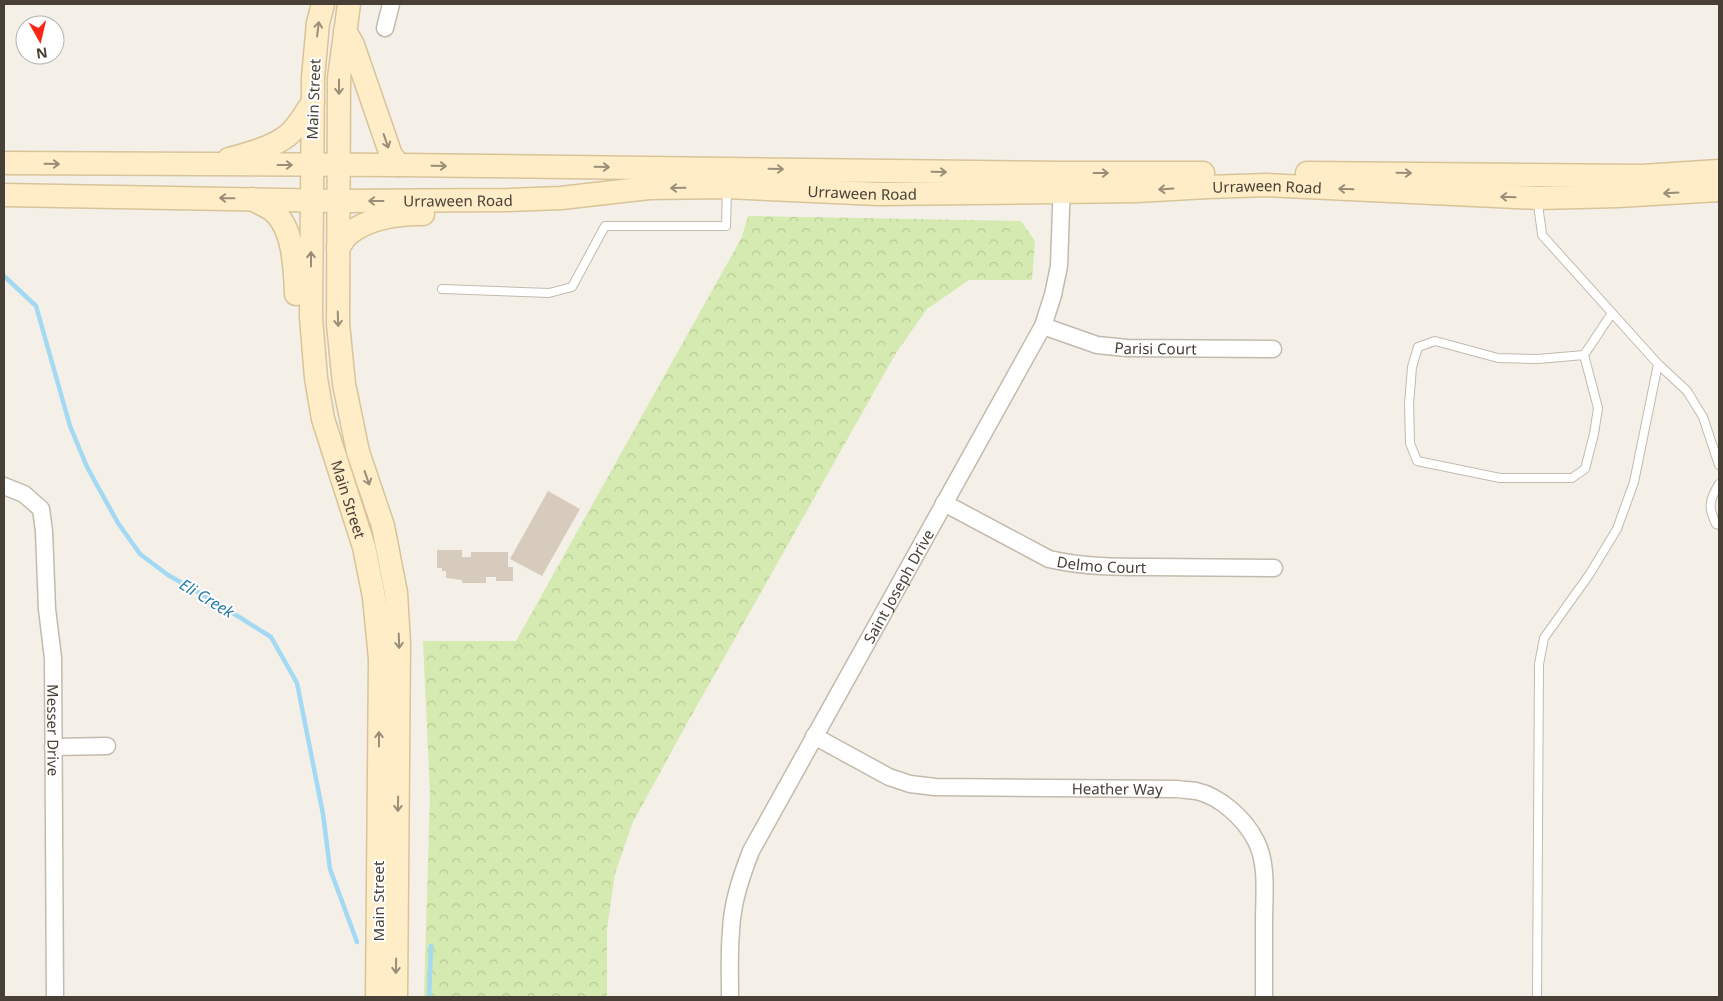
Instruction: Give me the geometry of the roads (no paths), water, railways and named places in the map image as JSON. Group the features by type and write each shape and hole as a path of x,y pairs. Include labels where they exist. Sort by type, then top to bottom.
{"main road":[{"name":"Main Street","path":"323,4 318,23 313,78 311,317 316,378 323,419 366,556 374,597 380,659 377,997"},
{"name":"Main Street","path":"348,4 338,78 338,324 344,384 358,452 383,526 396,593 399,644 396,997"},
{"path":"345,30 353,45 391,155 399,165"},
{"path":"206,165 253,152 286,137 295,129 313,102"},
{"name":"Urraween Road","path":"4,164 399,165 1062,183"},
{"name":"Urraween Road","path":"1538,186 1719,171"},
{"name":"Urraween Road","path":"4,195 338,201 508,200 561,198 649,188 727,187 878,194 1062,183 1364,173 1538,186 1618,196 1719,190"},
{"path":"338,248 348,234 360,226 379,219 406,214 510,214 561,198"},
{"path":"252,199 274,211 284,225 291,241 295,263 301,368 308,410 320,460 346,491"}],"street":[{"path":"385,28 391,4"},
{"name":"Saint Joseph Drive","path":"730,997 730,930 740,882 751,851 1043,326 1059,266 1062,183"},
{"name":"Parisi Court","path":"1043,326 1107,346 1127,348 1273,349"},
{"name":"Messer Drive","path":"4,486 24,494 41,509 44,531 47,609 54,658 55,997"},
{"name":"Delmo Court","path":"944,503 1049,559 1065,563 1082,566 1117,567 1274,568"},
{"name":"Heather Way","path":"814,736 889,777 910,784 935,787 1176,789 1197,791 1215,798 1232,811 1246,826 1256,842 1262,861 1264,881 1264,997"},
{"path":"53,747 106,746"}],"lane":[{"path":"1538,186 1538,216 1542,235 1658,364 1687,391 1703,417 1719,465"},
{"path":"442,289 549,293 572,287 605,226 726,226 727,187"},
{"path":"1584,355 1538,360 1498,358 1435,341 1418,347 1412,366 1409,404 1410,443 1417,461 1500,478 1572,478 1585,469 1594,434 1598,408 1584,355 1612,313"},
{"path":"1537,997 1539,664 1544,638 1589,575 1617,529 1634,482 1658,364"},
{"path":"1719,484 1712,494 1710,511 1716,524 1719,525"}],"waterway":[{"name":"Eli Creek","path":"4,276 36,306 70,426 87,467 118,523 140,554 168,575 271,637 297,683 323,814 330,869 357,942"},
{"name":"Eli Creek","path":"429,997 431,946"}]}
